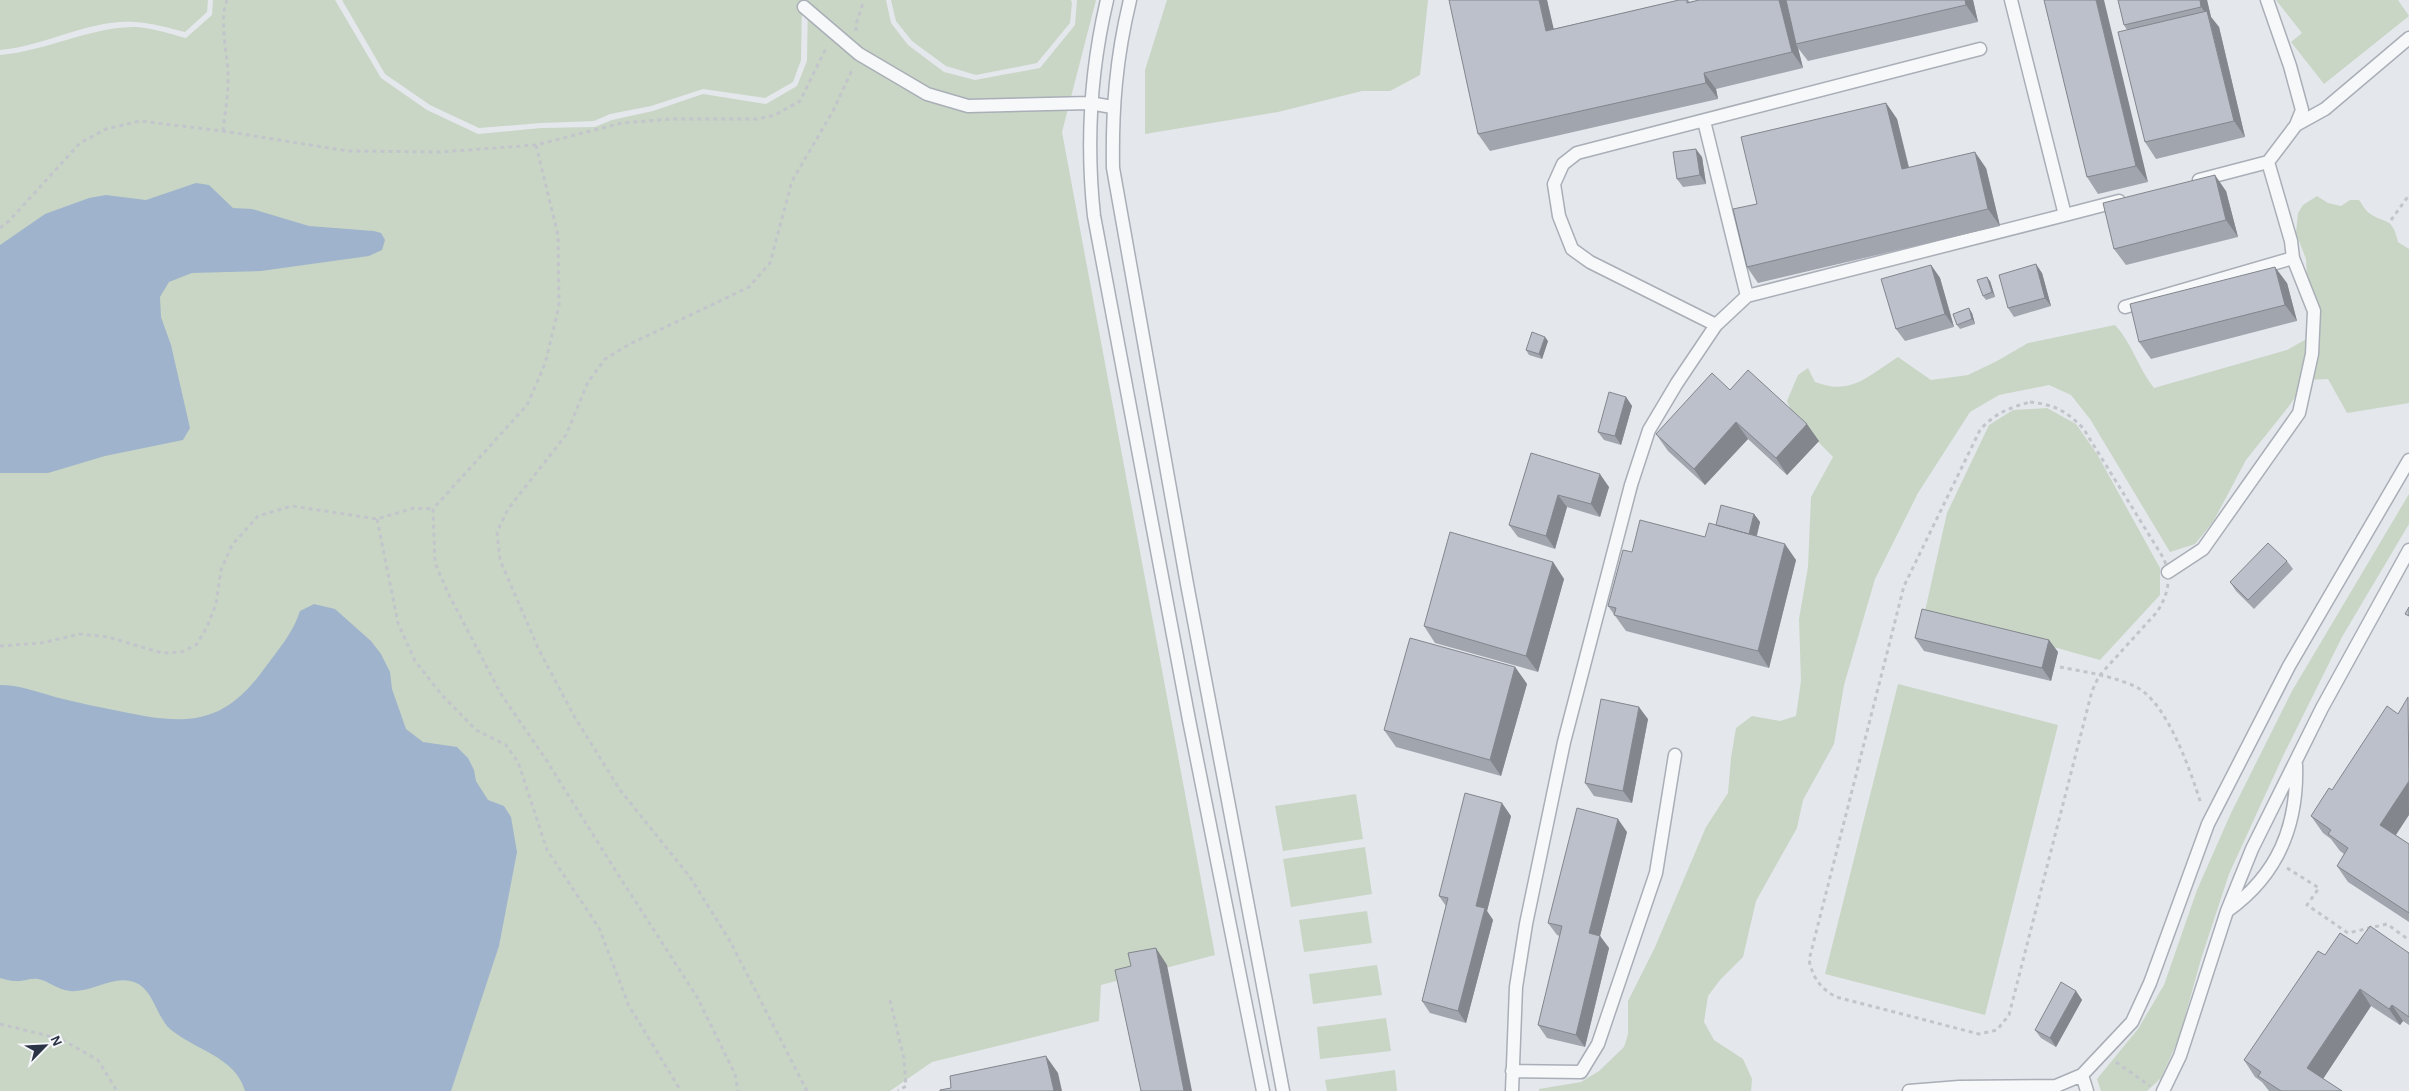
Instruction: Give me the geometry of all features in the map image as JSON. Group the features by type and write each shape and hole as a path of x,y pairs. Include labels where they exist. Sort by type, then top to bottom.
{"lane":[{"path":"1107,0 1096,46 1090,104 1089,170 1094,216 1197,759 1263,1091"},
{"path":"1130,0 1120,43 1112,108 1113,168 1190,604 1283,1091"},
{"path":"2011,0 2065,215"},
{"path":"2190,182 2268,162 2296,125 2302,110 2290,66 2267,0"},
{"path":"804,7 859,54 927,94 968,106 1090,104 1112,108"},
{"path":"2296,125 2325,109 2409,38"},
{"path":"1716,325 1590,262 1572,249 1559,216 1554,184 1563,164 1577,153 1980,49"},
{"path":"1704,121 1747,296"},
{"path":"2168,572 2203,549 2299,413 2312,354 2314,311 2293,258 2291,241 2268,162"},
{"path":"1512,1091 1516,987 1526,924 1564,742 1631,485 1649,430 1716,325 1747,296 2132,197"},
{"path":"2124,307 2293,258"},
{"path":"1909,1091 1959,1087 2056,1086 2082,1075 2132,1022 2150,982 2208,824 2289,666 2358,543 2409,460"},
{"path":"2164,1091 2180,1056 2227,911 2252,849 2322,708 2409,550"},
{"path":"1512,1071 1581,1072 1598,1044 1656,872 1675,755"},
{"path":"2227,911 2242,900 2276,861 2289,831 2293,814 2297,786 2296,761"},
{"path":"2082,1075 2087,1091"}],"path":[{"path":"223,131 228,75 225,38 225,5 227,0"},
{"path":"807,1091 730,940 690,876 620,790 574,716 539,650 500,560 497,532 508,509 566,435 588,382 605,359 630,344 748,287 770,263 792,181 833,111 859,54 856,24 864,0"},
{"path":"0,228 9,221 80,143 106,129 140,120 348,151 440,152 536,145 622,123 672,119 757,119 775,115 800,101 833,32"},
{"path":"536,145 558,234 559,306 545,364 527,405 433,509 436,563 448,593 501,694 546,758 697,997 735,1074 738,1091"},
{"path":"2391,220 2409,195"},
{"path":"2030,402 2050,404 2069,413 2083,428 2164,559 2168,572 2169,586 2165,600 2157,612 2099,676 2092,691 2009,1015 1997,1030 1979,1034 1836,997 1826,991 1817,982 1812,971 1809,960 1811,948 1904,586 1980,430 1991,417 2006,408 2030,402"},
{"path":"0,646 40,643 80,634 108,637 162,653 182,652 196,645 207,627 216,604 221,570 232,545 258,516 292,506 377,519 414,508 433,509"},
{"path":"377,519 398,623 415,661 440,694 476,730 506,746 518,762 547,850 599,928 629,1006 681,1091"},
{"path":"2060,667 2137,687 2149,696 2159,709 2188,763 2208,824"},
{"path":"2292,871 2319,888 2307,905 2348,933 2387,924 2409,940"},
{"path":"890,1000 904,1059 906,1086 898,1091"},
{"path":"0,1024 61,1039 98,1060 117,1091"},
{"path":"2104,1052 2157,1091"}],"green space":[{"path":"0,0 208,0 207,12 185,32 148,23 118,22 84,28 34,44 0,50"},
{"path":"213,0 335,0 381,78 427,110 478,134 541,128 595,127 612,120 653,111 703,94 766,104 797,86 807,61 808,0 886,0 891,23 908,45 944,72 975,80 1040,68 1075,25 1077,0 1096,0 1062,132 1215,955 1101,985 1099,1021 932,1062 890,1091 0,1091 0,55 17,53 116,28 146,28 186,38 212,15"},
{"path":"342,0 802,0 801,60 793,82 765,98 703,89 651,106 610,114 594,121 479,128 430,105 385,74"},
{"path":"891,0 1071,0 1072,3 1070,23 1037,63 976,75 946,66 912,41 896,21"},
{"path":"1167,0 1428,0 1420,75 1390,91 1362,91 1278,112 1145,134 1145,70"},
{"path":"2276,0 2398,0 2409,16 2324,84 2291,42 2302,33"},
{"path":"2317,196 2328,203 2341,206 2350,200 2359,200 2369,213 2390,224 2396,233 2398,242 2409,249 2409,403 2347,413 2328,379 2307,380 2246,460 2213,522 2195,544 2170,552 2090,419 2071,395 2049,385 1999,395 1970,412 1918,493 1875,579 1844,685 1834,744 1803,800 1797,828 1756,901 1743,957 1720,980 1708,996 1704,1022 1714,1040 1743,1059 1752,1079 1751,1091 1539,1091 1539,1089 1581,1082 1599,1071 1624,1047 1628,1034 1628,1001 1655,947 1706,827 1728,793 1736,728 1752,716 1780,721 1796,716 1801,681 1799,619 1808,567 1811,497 1833,457 1793,416 1787,401 1798,375 1808,368 1815,382 1839,387 1859,382 1898,357 1931,380 1968,375 2028,343 2115,325 2154,388 2287,350 2310,337 2306,259 2296,233 2298,213 2303,205"},
{"path":"2047,408 2076,424 2097,454 2160,568 2160,595 2100,660 1925,611 1947,513 1989,425 2013,410"},
{"path":"2409,494 2409,524 2342,637 2283,756 2229,874 2201,959 2179,1038 2161,1078 2147,1091 2101,1091 2097,1079 2138,1029 2164,985 2197,890 2231,813 2292,691"},
{"path":"1898,684 2058,725 1985,1015 1825,974"},
{"path":"1356,794 1363,839 1283,851 1275,806"},
{"path":"1365,847 1372,894 1291,907 1283,859"},
{"path":"1367,911 1372,943 1304,952 1299,920"},
{"path":"1377,965 1382,995 1313,1004 1309,974"},
{"path":"1386,1018 1391,1051 1320,1059 1317,1027"},
{"path":"1395,1070 1397,1091 1327,1091 1325,1080"}],"water":[{"path":"196,183 209,185 233,208 252,209 309,226 381,233 385,240 382,250 369,256 261,271 192,273 169,282 160,297 161,317 171,345 190,428 183,440 105,456 48,473 0,473 0,245 45,214 89,198 106,195 146,200"},
{"path":"314,604 335,609 371,641 381,654 390,672 392,689 406,729 423,742 457,747 468,758 474,770 476,781 488,800 504,806 511,817 517,852 499,946 451,1091 245,1091 240,1079 233,1070 213,1055 170,1029 149,994 138,984 122,980 85,990 70,991 38,979 11,981 0,978 0,685 23,688 74,702 142,716 182,719 200,717 217,711 233,702 248,688 285,641 300,611"}],"building":[{"path":"1449,0 1539,0 1546,31 1679,0 1687,0 1687,3 1699,0 1779,0 1792,52 1704,73 1706,83 1478,134"},
{"path":"1786,0 1965,0 1966,5 1796,44"},
{"path":"2044,0 2096,0 2136,166 2087,177"},
{"path":"2118,0 2200,0 2201,7 2124,25"},
{"path":"2207,11 2234,121 2145,142 2118,32"},
{"path":"1886,103 1902,169 1975,152 1988,209 1747,267 1733,209 1757,204 1741,137"},
{"path":"1696,149 1700,175 1677,179 1673,152"},
{"path":"2215,175 2226,220 2114,249 2103,203"},
{"path":"2036,264 2045,298 2008,308 1999,275"},
{"path":"1931,265 1945,314 1896,329 1881,279"},
{"path":"2275,267 2285,305 2139,342 2130,304"},
{"path":"1987,277 1992,292 1983,296 1977,280"},
{"path":"1969,308 1972,319 1957,325 1953,314"},
{"path":"1532,332 1545,337 1539,354 1526,350"},
{"path":"1748,370 1807,424 1776,458 1736,422 1694,469 1656,434 1712,373 1730,390"},
{"path":"1609,392 1626,397 1615,436 1598,432"},
{"path":"1531,453 1600,474 1591,504 1558,495 1546,536 1509,525"},
{"path":"1721,505 1754,514 1749,534 1716,525"},
{"path":"1640,520 1705,537 1709,523 1785,544 1758,651 1614,615 1616,608 1608,606 1623,550 1632,552"},
{"path":"1450,532 1553,562 1526,656 1424,626"},
{"path":"2268,543 2287,561 2248,600 2230,582"},
{"path":"2409,607 2409,616 2405,614"},
{"path":"1922,609 2049,640 2042,668 1915,638"},
{"path":"1410,638 1515,667 1490,760 1384,730"},
{"path":"2408,697 2409,781 2380,825 2409,844 2409,913 2337,866 2348,848 2328,834 2331,830 2311,816 2329,788 2332,790 2387,706 2398,714"},
{"path":"1601,699 1639,707 1623,791 1585,783"},
{"path":"1465,793 1502,803 1476,906 1485,908 1458,1011 1422,1001 1448,898 1439,896"},
{"path":"1577,808 1618,819 1589,933 1600,936 1576,1035 1538,1025 1562,926 1548,923"},
{"path":"2370,926 2409,953 2409,1017 2392,1005 2389,1009 2360,989 2307,1068 2342,1091 2281,1091 2258,1076 2261,1072 2244,1060 2318,951 2325,955 2340,933 2357,944"},
{"path":"1156,948 1184,1091 1141,1091 1115,970 1131,966 1128,953"},
{"path":"2061,982 2076,991 2050,1038 2035,1030"},
{"path":"1046,1056 1054,1091 940,1091 951,1088 950,1076"}]}
